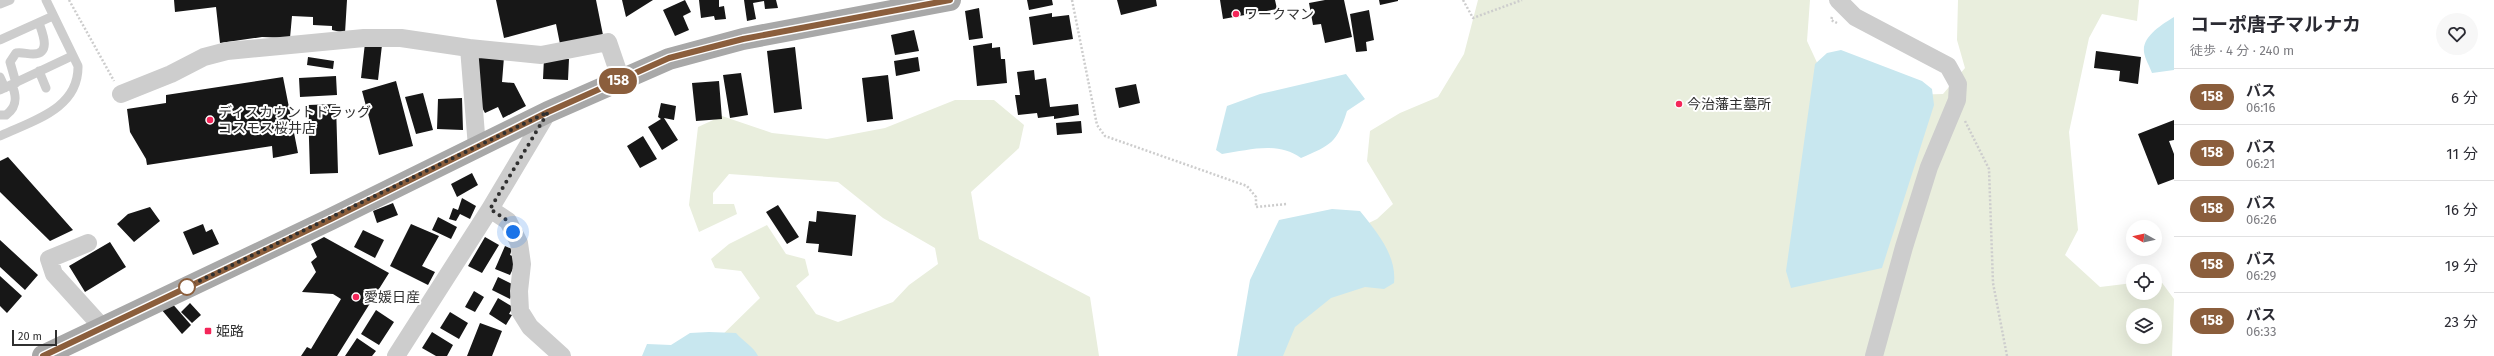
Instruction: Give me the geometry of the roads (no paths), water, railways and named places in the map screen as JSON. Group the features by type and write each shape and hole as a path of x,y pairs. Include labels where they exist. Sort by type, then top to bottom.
{"main road":[{"path":"43,356 548,112 669,58 743,39 950,0"}],"street":[{"path":"1838,0 1855,17 1948,66 1958,84 1957,100 1929,167 1904,247 1874,356"},
{"path":"121,94 171,74 204,58 227,51 364,38 401,38 469,48 541,55 608,42 621,80"},
{"path":"469,48 477,147"},
{"path":"396,356 490,209 548,112"},
{"path":"490,209 508,221 518,243 522,264 519,291 520,311 530,327 562,356"},
{"path":"88,243 50,259 54,274 103,328"}],"lane":[{"path":"0,4 10,0"},
{"path":"0,136 60,108 73,90 78,78 78,66 46,0"},
{"path":"0,38 54,16"},
{"path":"8,87 10,62 16,53 38,53 42,50 45,38 39,23"},
{"path":"8,87 72,56"},
{"path":"39,71 46,88"},
{"path":"0,78 16,99 13,108 6,115 0,115"}],"water":[{"path":"2174,17 2174,70 2152,73 2145,57 2144,46 2154,31"},
{"path":"1841,50 1922,81 1932,89 1934,105 1882,268 1791,288 1786,271 1815,64 1827,53"},
{"path":"1346,74 1365,99 1347,111 1336,137 1326,146 1301,158 1292,153 1273,148 1253,149 1222,154 1216,150 1227,106 1260,94"},
{"path":"1332,209 1360,211 1379,235 1389,253 1394,273 1394,283 1384,289 1365,287 1331,298 1295,327 1283,356 1237,356 1250,280 1279,220"},
{"path":"690,333 736,333 758,356 642,356 647,344 671,345"}],"place":[{"name":"ワークマン","path":"1236,14"},
{"name":"今治藩主墓所","path":"1679,104"},
{"name":"ディスカウントドラッグ コスモス桜井店","path":"210,120"},
{"name":"愛媛日産","path":"356,297"},
{"name":"姫路","path":"208,331"}]}
